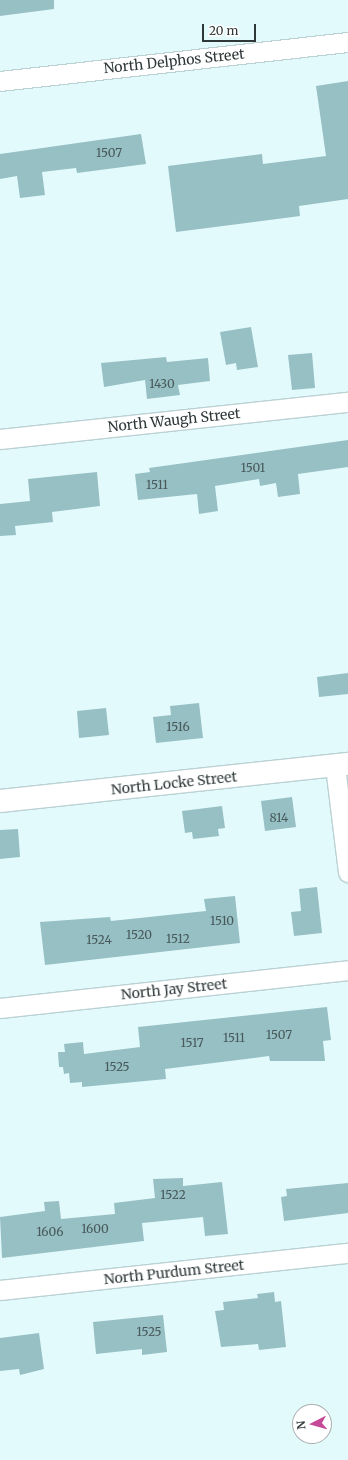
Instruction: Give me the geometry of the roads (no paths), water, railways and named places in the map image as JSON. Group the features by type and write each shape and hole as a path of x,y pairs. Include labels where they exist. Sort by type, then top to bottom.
{"street":[{"name":"North Delphos Street","path":"0,80 348,42"},
{"name":"North Waugh Street","path":"0,438 348,402"},
{"name":"North Locke Street","path":"0,801 342,765"},
{"path":"342,765 348,872"},
{"name":"North Jay Street","path":"0,1008 348,970"},
{"name":"North Purdum Street","path":"0,1290 348,1253"}]}
